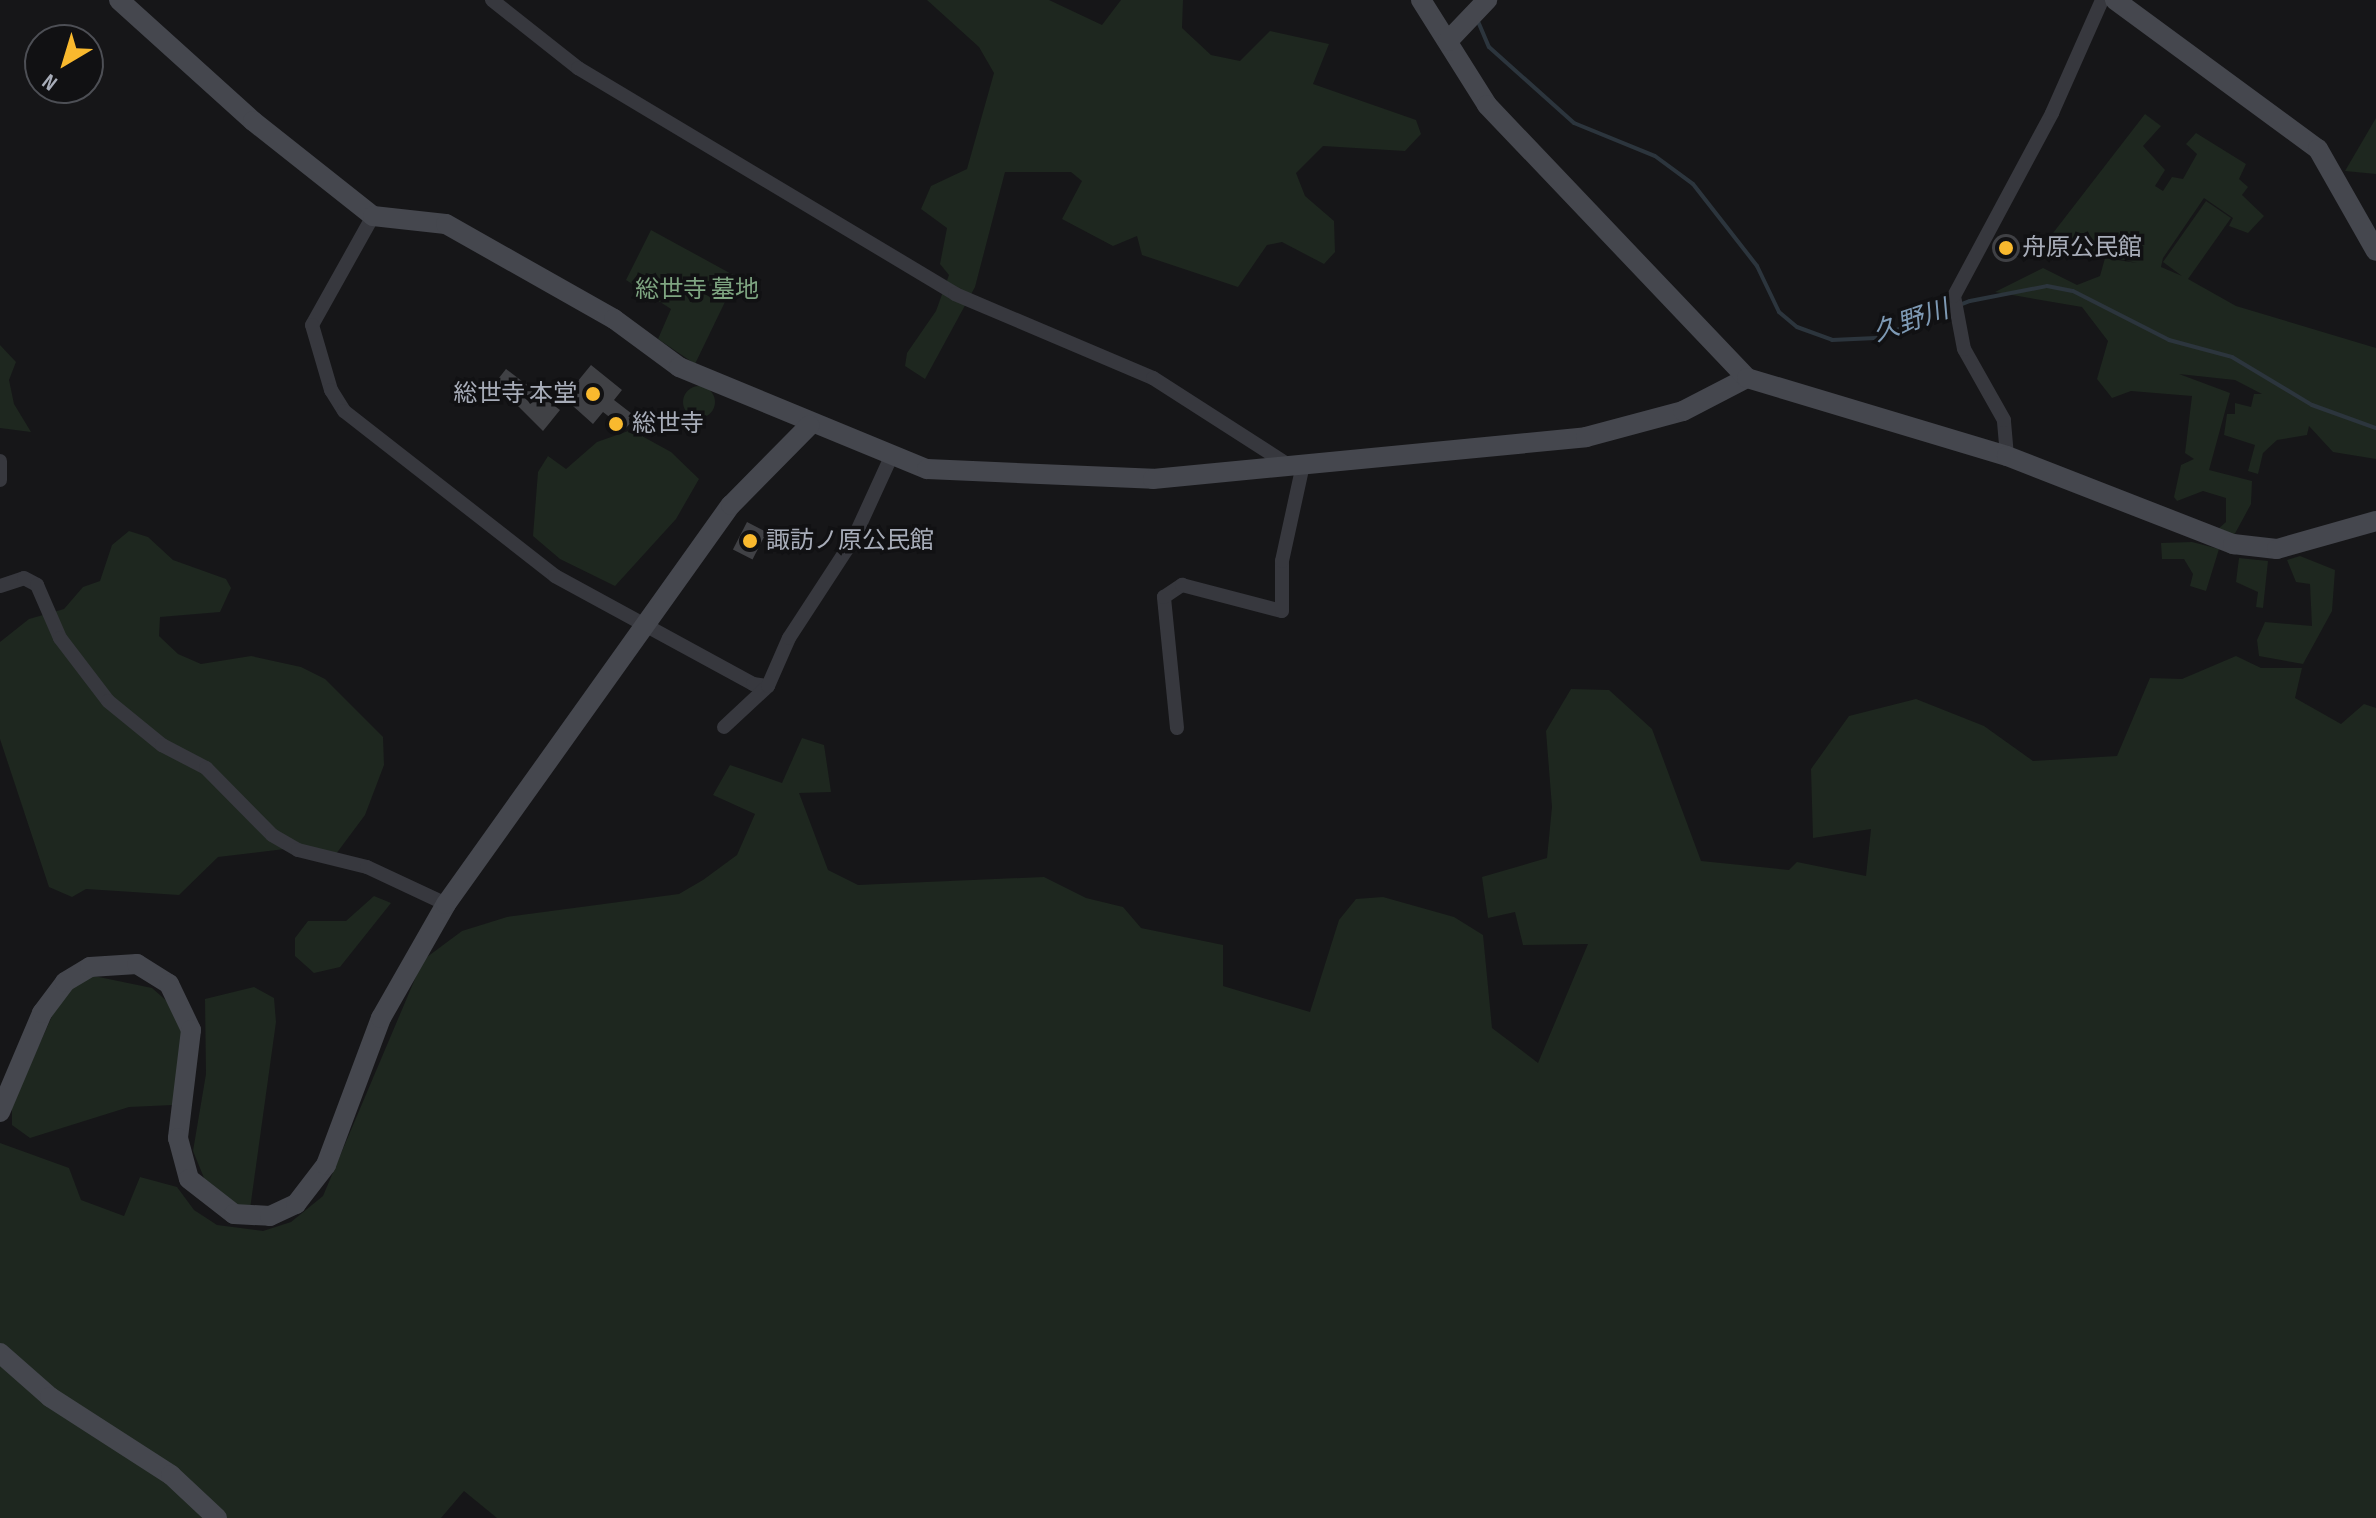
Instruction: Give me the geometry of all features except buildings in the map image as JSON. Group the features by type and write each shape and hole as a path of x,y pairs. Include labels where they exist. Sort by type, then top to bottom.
{"street":[{"path":"119,0 253,121 373,216 446,224 614,319 679,367 891,457 967,475 1109,480 1296,466 1586,437 1683,411 1747,378"},
{"path":"492,0 578,68 955,294 1153,378 1296,466"},
{"path":"1421,0 1455,36 1487,105 1747,378 2007,456 2233,544 2277,549 2376,521"},
{"path":"1455,36 1487,0"},
{"path":"2007,456 2004,420 1956,327 1954,296 2052,113 2102,0"},
{"path":"2115,0 2318,149 2376,251"},
{"path":"373,216 312,325 331,390 344,411 544,567 753,684 768,686"},
{"path":"0,1112 42,1013 65,982 90,967 137,964 169,984 191,1030 178,1138 189,1179 234,1214 284,1212 307,1194 326,1165 381,1018 446,904 731,505 810,425"},
{"path":"724,727 768,686 789,638 853,540 891,457"},
{"path":"0,461 0,480"},
{"path":"1177,728 1164,597 1182,585 1282,611 1282,561 1296,466"},
{"path":"0,586 24,578 37,585 60,638 108,701 162,745 206,768 272,835 298,850 367,867 446,904"},
{"path":"0,1353 50,1397 171,1475 217,1518"}],"green space":[{"path":"927,0 1049,0 1102,25 1121,0 1183,0 1182,28 1211,55 1240,61 1270,31 1329,44 1313,84 1416,120 1421,134 1405,151 1323,146 1296,173 1305,196 1334,221 1335,252 1324,264 1282,242 1267,245 1238,287 1142,255 1137,236 1113,246 1062,219 1082,181 1071,172 1005,172 975,287 925,379 905,366 907,353 936,311 949,275 940,264 947,228 921,209 931,186 967,169 994,73 979,47"},
{"path":"2145,114 2161,126 2143,146 2165,170 2155,186 2163,191 2172,177 2183,179 2197,154 2186,144 2196,133 2246,164 2239,179 2248,187 2242,195 2264,216 2248,233 2229,226 2233,218 2204,198 2163,258 2161,267 2182,276 2163,262 2206,201 2231,218 2188,279 2236,306 2376,348 2376,459 2333,452 2309,426 2307,435 2277,440 2263,453 2258,474 2248,471 2255,445 2224,435 2227,414 2235,414 2235,403 2251,407 2254,394 2262,394 2235,380 2179,374 2230,393 2209,470 2252,481 2251,504 2232,539 2217,530 2226,522 2226,498 2203,491 2177,501 2174,497 2181,465 2194,459 2185,453 2192,396 2131,391 2112,398 2097,379 2108,341 2082,307 1995,292 2043,268 2077,285 2100,276 2105,258 2137,263 2103,255 2080,258 2053,233"},
{"path":"2376,118 2376,174 2345,171"},
{"name":"総世寺 墓地","path":"651,230 737,277 695,364 658,339 671,309 626,280"},
{"path":"0,345 16,362 9,380 14,404 31,432 0,428"},
{"path":"699,386 710,391 715,402 710,413 699,418 688,413 683,402 688,391"},
{"path":"631,430 671,452 699,479 676,519 615,586 560,559 533,536 538,472 548,456 566,469 597,442"},
{"path":"129,531 148,537 173,560 226,579 231,588 220,612 160,617 159,636 178,654 201,664 251,656 301,667 325,679 383,737 384,765 365,815 336,854 301,847 218,857 179,895 86,889 72,897 49,887 0,739 0,642 29,619 64,609 83,587 100,581 112,545"},
{"path":"2192,542 2219,549 2206,591 2190,586 2193,574 2184,559 2162,559 2161,543"},
{"path":"2300,556 2335,570 2332,611 2303,664 2259,656 2257,640 2265,622 2312,626 2310,584 2296,582 2287,560"},
{"path":"2239,558 2268,561 2263,608 2256,607 2258,592 2236,582"},
{"path":"2236,656 2261,668 2302,668 2295,698 2341,724 2364,704 2376,708 2376,1518 497,1518 464,1491 441,1518 0,1518 0,1143 69,1168 81,1200 124,1216 140,1177 177,1187 194,1210 217,1225 263,1231 291,1222 323,1196 423,960 462,931 507,917 679,894 703,880 737,855 755,814 713,795 730,765 782,783 802,738 824,745 831,792 799,793 828,870 858,885 1044,877 1086,898 1123,907 1141,928 1223,945 1223,986 1310,1012 1339,920 1356,899 1383,897 1454,917 1483,935 1492,1028 1538,1063 1588,944 1523,945 1515,912 1488,918 1482,877 1547,858 1552,807 1546,731 1571,689 1609,690 1652,729 1701,861 1789,870 1797,862 1866,876 1871,829 1813,838 1811,769 1849,716 1916,699 1984,726 2033,761 2117,756 2150,678 2182,679"},
{"path":"374,896 391,903 340,967 314,973 295,956 295,938 308,921 346,921"},
{"path":"94,976 152,988 178,1011 185,1052 173,1105 129,1107 30,1138 12,1125 12,1105 58,1003 75,984"},
{"path":"254,987 274,998 276,1022 250,1209 211,1195 193,1151 206,1074 205,999"}],"waterway":[{"name":"久野川","path":"1477,19 1489,47 1574,123 1655,156 1693,184 1757,266 1779,312 1797,327 1832,340 1876,338 1970,301 2047,286 2073,291 2169,340 2232,357 2312,405 2376,428"}],"place":[{"name":"舟原公民館","path":"2006,248"},
{"name":"総世寺 本堂","path":"593,394"},
{"name":"総世寺","path":"616,424"},
{"name":"諏訪ノ原公民館","path":"750,541"}]}
